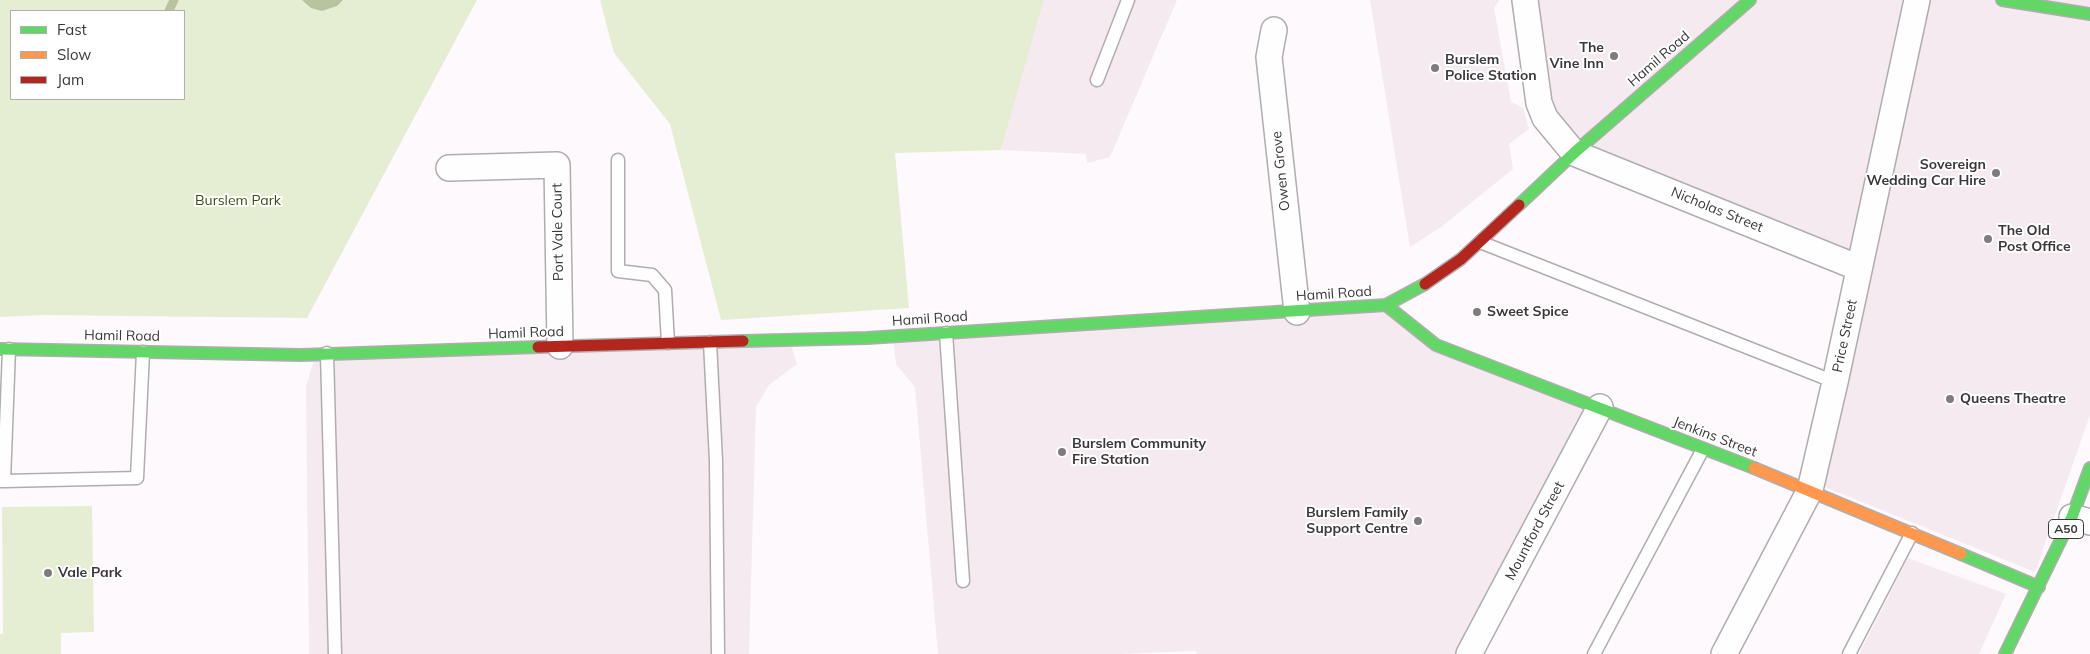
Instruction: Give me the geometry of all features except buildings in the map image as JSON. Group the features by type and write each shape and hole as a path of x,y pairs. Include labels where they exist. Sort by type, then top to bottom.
{"street":[{"path":"1525,0 1539,103 1545,118 1574,153"},
{"name":"Hamil Road","path":"5,349 288,355 867,338 1386,306 1426,284 1461,259 1574,153 1750,0"},
{"name":"Price Street","path":"1724,654 1810,490 1917,0"},
{"path":"2002,0 2084,9"},
{"name":"Owen Grove","path":"1274,30 1269,56 1297,312"},
{"name":"Nicholas Street","path":"1574,153 1860,268"},
{"name":"Port Vale Court","path":"449,168 557,165 560,346"},
{"name":"Jenkins Street","path":"1386,306 1436,345 1810,490 2039,587"},
{"name":"Mountford Street","path":"1469,654 1600,407"},
{"name":"A50","path":"2005,654 2039,587 2081,519 2090,468"}],"lane":[{"path":"1097,80 1128,0"},
{"path":"618,160 618,271 652,275 665,290 668,344"},
{"path":"1480,242 1835,382"},
{"path":"946,333 963,581"},
{"path":"710,342 716,461 718,654"},
{"path":"5,349 2,481 137,478 144,352"},
{"path":"327,353 335,654"},
{"path":"1594,654 1703,448"},
{"path":"1849,654 1912,533"}],"shaded area":[{"path":"302,0 343,0 337,6 322,11 311,8"},
{"path":"1044,0 1177,0 1110,157 1087,163 1086,154 1001,150"},
{"path":"1370,0 1499,0 1494,8 1511,102 1523,108 1529,129 1509,144 1513,169 1441,227 1410,247"},
{"path":"1534,0 2090,0 2090,415 2035,572 1815,483 1854,272 1596,166 1553,118"},
{"path":"1386,305 1436,345 1600,407 1471,654 1197,654 1196,651 1119,654 938,654 915,387 896,364 893,337"},
{"path":"789,339 797,364 769,385 756,407 749,654 309,654 306,386 316,354"},
{"path":"1908,558 2006,594 1979,654 1859,654"}],"green space":[{"name":"Burslem Park","path":"0,0 477,0 307,318 43,315 0,317"},
{"path":"600,0 1044,0 1001,150 895,153 909,308 721,320 670,124 614,53"},
{"name":"Vale Park","path":"92,506 94,632 61,633 61,654 0,654 0,634 3,634 2,507"}],"waterway":[{"path":"169,10 174,0"}],"traffic: fast":[{"path":"1519,205 1574,153 1750,0"},
{"path":"2002,0 2090,14"},
{"path":"743,341 867,338 1386,305 1425,284"},
{"path":"1386,305 1436,345 1754,468"},
{"path":"0,349 301,355 538,347"},
{"path":"2005,654 2072,517 2090,468"},
{"path":"1961,554 2039,587"}],"traffic: slow":[{"path":"1754,468 1961,554"}],"traffic: jam":[{"path":"1425,284 1461,259 1519,205"},
{"path":"538,347 743,341"}],"place":[{"name":"The Vine Inn","path":"1614,56"},
{"name":"Burslem Police Station","path":"1435,68"},
{"name":"Sovereign Wedding Car Hire","path":"1996,173"},
{"name":"The Old Post Office","path":"1988,239"},
{"name":"Sweet Spice","path":"1477,312"},
{"name":"Queens Theatre","path":"1950,399"},
{"name":"Burslem Community Fire Station","path":"1062,452"},
{"name":"Burslem Family Support Centre","path":"1418,521"},
{"name":"Vale Park","path":"48,573"}]}
